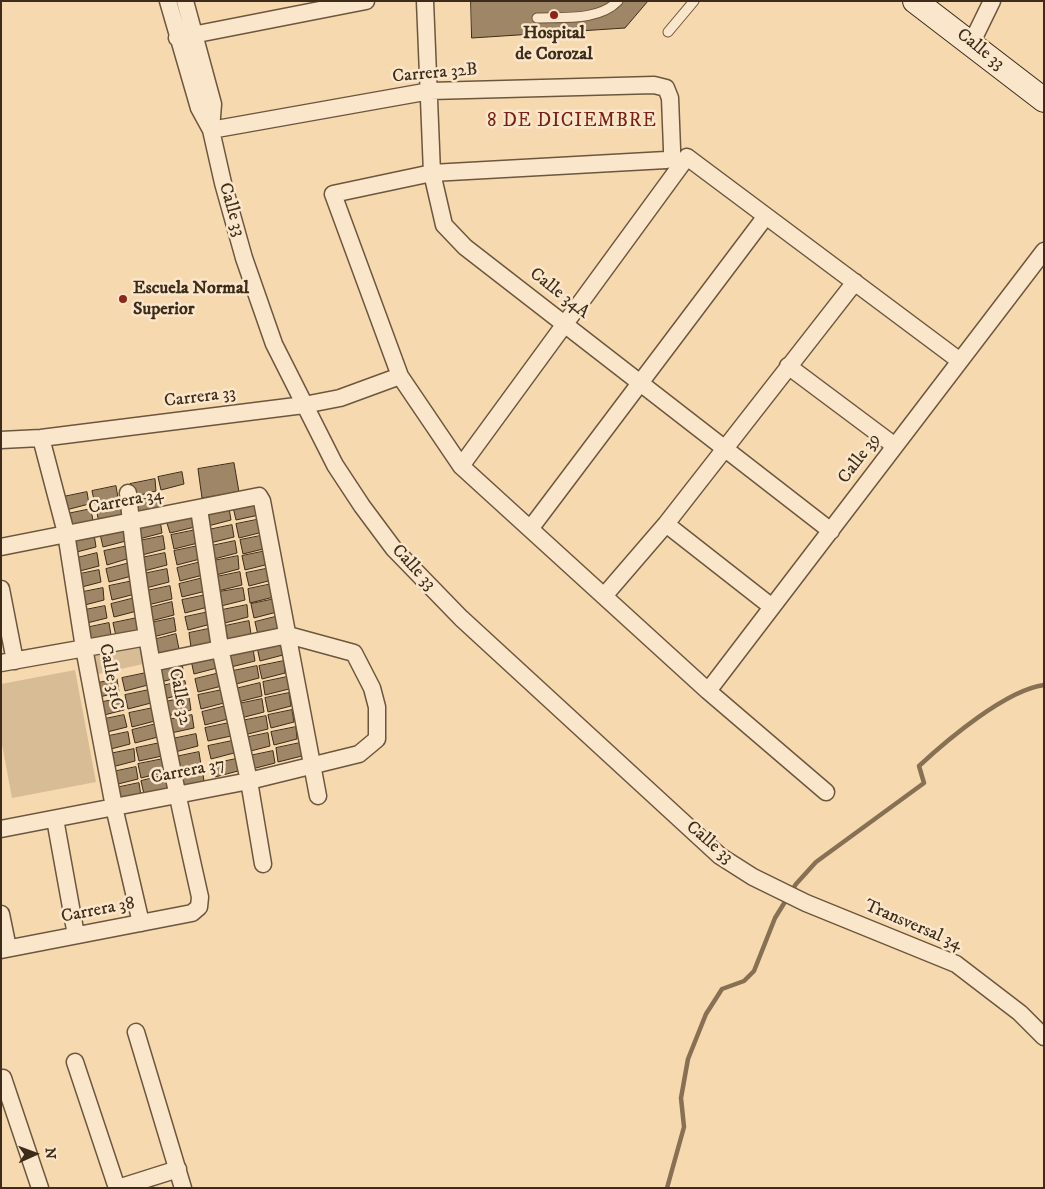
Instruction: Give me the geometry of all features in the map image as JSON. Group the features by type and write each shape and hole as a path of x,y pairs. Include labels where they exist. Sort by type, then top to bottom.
{"street":[{"name":"Calle 33","path":"168,1 199,108 211,130 244,258 274,344 335,465 362,506 394,549 454,611 720,856 778,890"},
{"name":"Calle 33","path":"185,1 213,104 211,130"},
{"path":"178,38 366,1"},
{"name":"Calle 34A","path":"425,1 432,173 444,226 465,247 831,530"},
{"name":"Calle 33","path":"915,1 1044,100"},
{"path":"971,44 992,1"},
{"name":"Carrera 32B","path":"211,130 430,91 654,85 666,88 670,98 672,157 666,160 432,173"},
{"path":"461,466 687,157 960,360"},
{"path":"432,173 333,194 400,376 461,466 708,691 826,792"},
{"path":"530,529 766,216"},
{"name":"Calle 39","path":"708,691 1044,252"},
{"path":"604,596 666,524 855,282"},
{"path":"788,366 895,446"},
{"name":"Carrera 33","path":"1,440 41,438 304,405 340,398 400,376"},
{"name":"Calle 31C","path":"41,438 66,533 84,648 114,807 140,923"},
{"name":"Calle 32","path":"128,493 147,637 177,795 200,897 199,907"},
{"name":"Carrera 34","path":"1,547 258,496 262,501 288,634"},
{"path":"198,509 220,648 249,780 263,864"},
{"path":"666,524 772,607"},
{"path":"1,589 8,662 147,637"},
{"path":"152,663 288,634 318,796"},
{"name":"Carrera 37","path":"1,829 249,780 359,754 377,739 377,707 372,688 354,653 288,634"},
{"path":"55,819 76,935"},
{"name":"Transversal 34","path":"778,890 956,964 1020,1013 1044,1037"},
{"name":"Carrera 38","path":"5,949 192,913 199,907"},
{"path":"1,914 5,949"},
{"path":"136,1032 183,1188"},
{"path":"75,1062 118,1188 178,1169"},
{"path":"3,1078 40,1188"}],"lane":[{"path":"537,18 596,15 610,10 618,1"},
{"path":"668,32 694,1"}],"shaded area":[{"path":"140,643 143,664 94,675 89,653"},
{"path":"75,670 96,782 12,798 1,739 1,684"}],"building":[{"name":"Hospital de Corozal","path":"471,1 648,1 625,28 472,38"},
{"path":"234,463 239,492 202,498 198,469"},
{"path":"182,472 184,484 161,490 158,477"},
{"path":"155,479 156,491 133,497 130,484"},
{"path":"116,486 118,498 95,504 92,491"},
{"path":"87,492 89,504 66,510 63,497"},
{"path":"158,497 160,509 136,515 133,501"},
{"path":"257,502 259,515 236,520 233,507"},
{"path":"120,503 122,516 99,522 96,509"},
{"path":"229,508 231,520 208,526 205,513"},
{"path":"91,509 93,521 70,527 67,514"},
{"path":"193,513 195,527 170,533 166,520"},
{"path":"261,519 263,532 239,538 236,524"},
{"path":"160,520 162,533 139,539 136,525"},
{"path":"232,525 234,537 210,543 208,530"},
{"path":"125,528 126,541 103,547 100,534"},
{"path":"196,530 198,543 174,549 171,535"},
{"path":"94,534 96,547 73,553 70,539"},
{"path":"265,535 267,548 243,554 240,540"},
{"path":"163,536 165,549 142,555 139,541"},
{"path":"235,541 237,553 214,559 211,546"},
{"path":"128,546 130,558 107,565 104,551"},
{"path":"198,546 200,559 177,565 174,551"},
{"path":"266,551 269,564 245,570 242,556"},
{"path":"97,553 99,566 76,572 73,559"},
{"path":"165,553 167,565 144,571 141,558"},
{"path":"238,556 239,569 216,575 213,561"},
{"path":"201,562 203,575 180,581 177,568"},
{"path":"130,563 132,576 109,582 106,569"},
{"path":"270,568 272,580 249,586 246,573"},
{"path":"167,569 169,582 146,588 143,574"},
{"path":"99,570 101,582 78,588 75,575"},
{"path":"240,572 242,585 218,591 216,577"},
{"path":"203,578 206,591 182,597 179,584"},
{"path":"133,581 135,594 112,600 109,586"},
{"path":"272,584 274,597 250,603 248,589"},
{"path":"170,586 172,599 148,605 146,591"},
{"path":"103,588 104,600 81,606 78,593"},
{"path":"243,588 245,600 221,606 219,592"},
{"path":"206,595 208,607 185,613 182,600"},
{"path":"135,598 137,611 114,617 111,604"},
{"path":"275,599 277,612 254,618 251,604"},
{"path":"172,602 174,615 151,621 148,608"},
{"path":"247,605 248,617 225,623 222,610"},
{"path":"105,606 107,618 83,624 80,611"},
{"path":"209,612 211,624 188,630 185,617"},
{"path":"279,616 281,629 258,635 255,622"},
{"path":"137,618 140,630 116,636 113,623"},
{"path":"174,618 176,631 153,637 150,623"},
{"path":"249,621 251,634 228,640 225,626"},
{"path":"109,623 111,635 88,641 85,628"},
{"path":"213,628 215,641 191,647 189,633"},
{"path":"176,634 179,649 157,656 153,640"},
{"path":"281,642 283,655 260,661 257,647"},
{"path":"253,649 255,661 231,667 228,654"},
{"path":"216,655 217,668 194,674 191,660"},
{"path":"284,661 285,673 262,679 259,666"},
{"path":"182,663 184,676 161,682 158,668"},
{"path":"257,666 259,678 236,684 233,671"},
{"path":"146,673 148,685 125,691 122,678"},
{"path":"220,673 222,686 198,692 195,679"},
{"path":"287,677 289,689 265,695 263,682"},
{"path":"117,679 119,692 96,698 93,684"},
{"path":"185,681 187,693 164,699 161,686"},
{"path":"260,683 262,696 238,702 235,689"},
{"path":"149,690 151,703 128,709 125,695"},
{"path":"222,690 224,703 201,709 198,695"},
{"path":"289,693 291,706 268,712 265,698"},
{"path":"189,697 191,710 167,716 165,702"},
{"path":"122,698 124,710 100,716 98,703"},
{"path":"262,699 264,712 241,718 238,704"},
{"path":"226,706 228,719 205,725 202,712"},
{"path":"153,708 155,721 132,727 129,713"},
{"path":"292,710 294,722 271,728 268,715"},
{"path":"124,715 127,727 103,733 100,720"},
{"path":"192,715 194,728 171,733 168,720"},
{"path":"266,716 268,729 244,735 241,721"},
{"path":"229,723 231,736 208,741 205,728"},
{"path":"156,724 158,737 135,743 132,730"},
{"path":"296,727 297,739 274,745 271,732"},
{"path":"128,732 130,744 107,750 104,737"},
{"path":"268,733 270,746 247,752 244,738"},
{"path":"196,734 198,746 175,752 172,739"},
{"path":"232,741 234,753 211,759 208,746"},
{"path":"160,743 162,756 139,761 136,748"},
{"path":"300,743 302,756 278,762 276,748"},
{"path":"134,749 135,761 112,767 109,754"},
{"path":"273,751 275,763 252,769 249,756"},
{"path":"199,752 201,765 177,771 175,757"},
{"path":"163,759 165,772 141,778 138,764"},
{"path":"236,759 238,771 215,777 212,764"},
{"path":"136,767 138,779 114,785 112,772"},
{"path":"202,768 204,781 181,787 178,774"},
{"path":"166,775 167,788 144,794 141,781"},
{"path":"139,783 141,796 118,802 115,788"}],"waterway":[{"path":"667,1188 684,1127 681,1098 688,1059 706,1014 722,989 744,981 754,971 775,918 796,884 816,862 924,783 919,766 961,730 1012,696 1044,685"}],"place":[{"name":"Hospital de Corozal","path":"554,15"},
{"name":"Escuela Normal Superior","path":"123,299"}],"district":[{"name":"8 DE DICIEMBRE","path":"572,122"}]}
